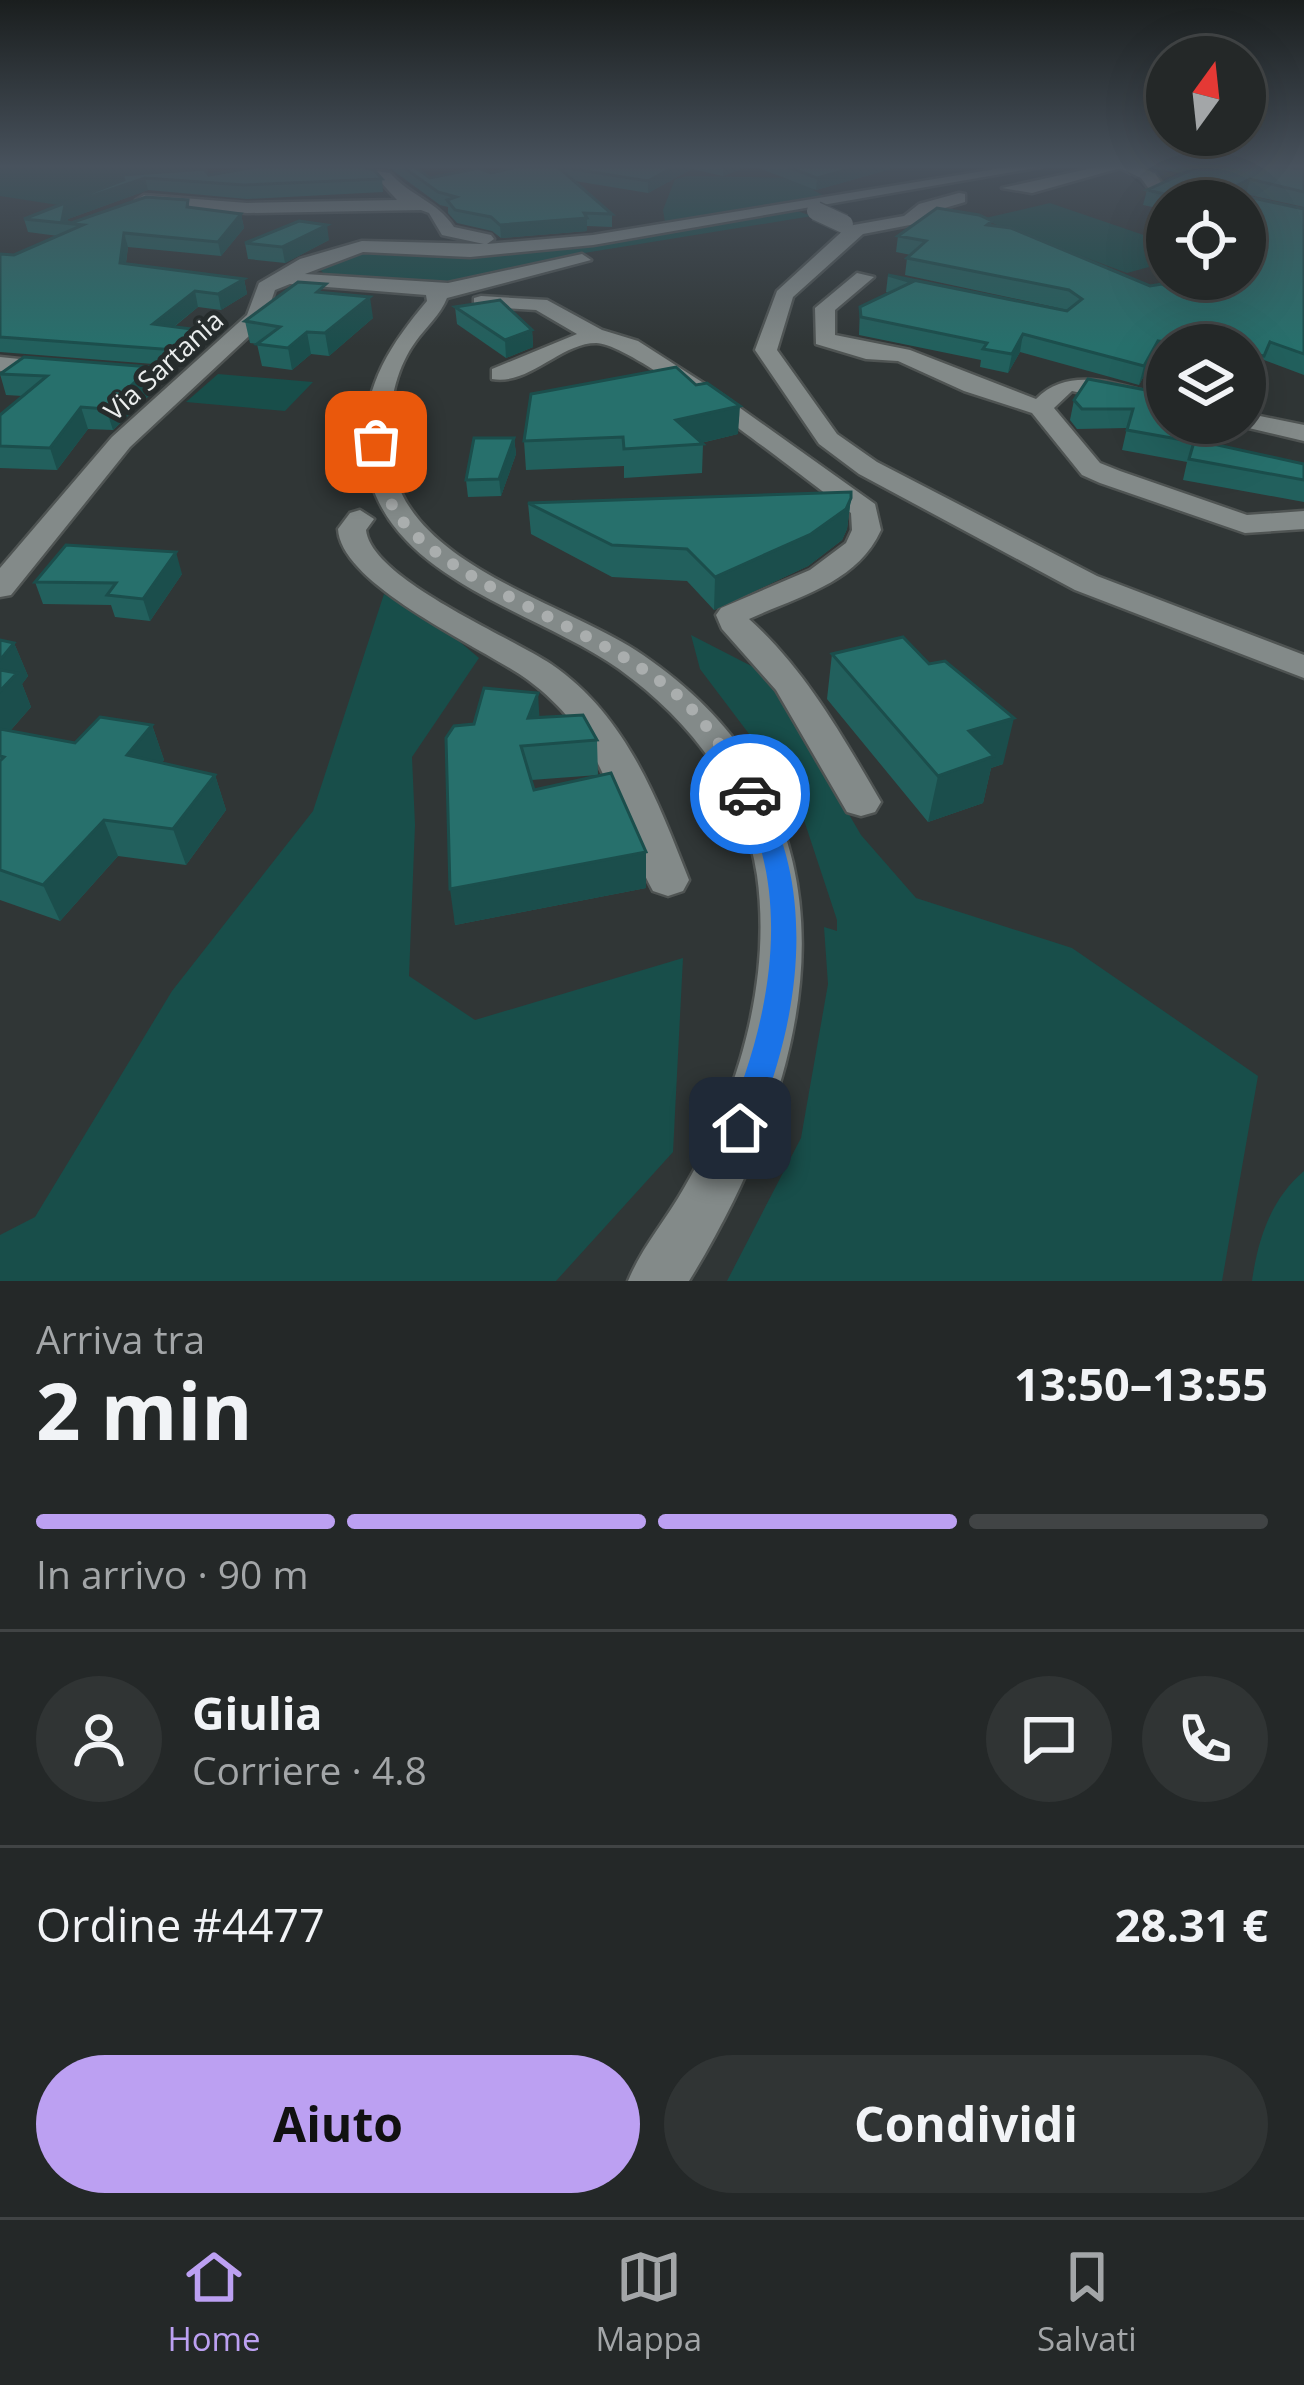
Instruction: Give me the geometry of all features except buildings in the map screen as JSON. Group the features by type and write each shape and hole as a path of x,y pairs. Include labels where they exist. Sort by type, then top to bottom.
{"street":[{"path":"443,227 521,247"},
{"name":"Via Sartania","path":"0,588 121,442 186,378 257,319 266,287 288,278 307,262 362,246 470,251 676,227"},
{"path":"656,1281 717,1184 763,1072 779,998 784,915 769,826 719,743 686,702 634,664 463,568 384,511 379,413 393,358 449,296 519,272 780,227"},
{"path":"847,227 863,249 875,279 825,308 824,339 866,352 902,355 972,386 1041,408 1091,469 1110,477 1245,524 1304,520"},
{"path":"865,227 851,229 784,295 766,350 828,439 888,480 1086,584 1304,667"},
{"path":"485,294 519,272"},
{"path":"288,278 449,296 485,294 551,308 594,335 631,346 865,509 870,523 864,542 850,557 722,628 733,622 752,637 791,685 861,802"},
{"path":"500,374 594,335"},
{"path":"0,364 91,373"},
{"path":"148,376 186,378"},
{"path":"1041,408 1061,387 1071,384 1146,400"},
{"path":"1266,425 1304,433"},
{"path":"384,511 352,529 352,542 404,594 513,656 594,722 668,880"}],"shaded area":[{"path":"691,227 746,227 572,255 439,285 318,278 312,273 324,274 319,268 351,250 598,242"},
{"path":"1002,227 1120,227 1146,236 1146,268 1127,273"},
{"path":"218,374 313,382 285,411 186,402"},
{"path":"384,594 447,631 479,658 412,757 415,825 409,976 475,1020 683,958 673,1152 556,1281 0,1281 0,1235 35,1217 172,991 313,811"},
{"path":"691,635 767,674 861,835 916,898 1072,948 1258,1076 1222,1281 727,1281 801,1138 828,984 824,927 837,931 837,920 796,796 700,669"},
{"path":"1304,1171 1304,1281 1252,1281 1268,1220"}],"way so far":[{"path":"376,442 379,469 396,512 422,538 463,568 634,664 686,702 719,743 750,794"}],"route":[{"path":"740,1128 763,1072 779,998 784,915 769,826 750,794"}]}
